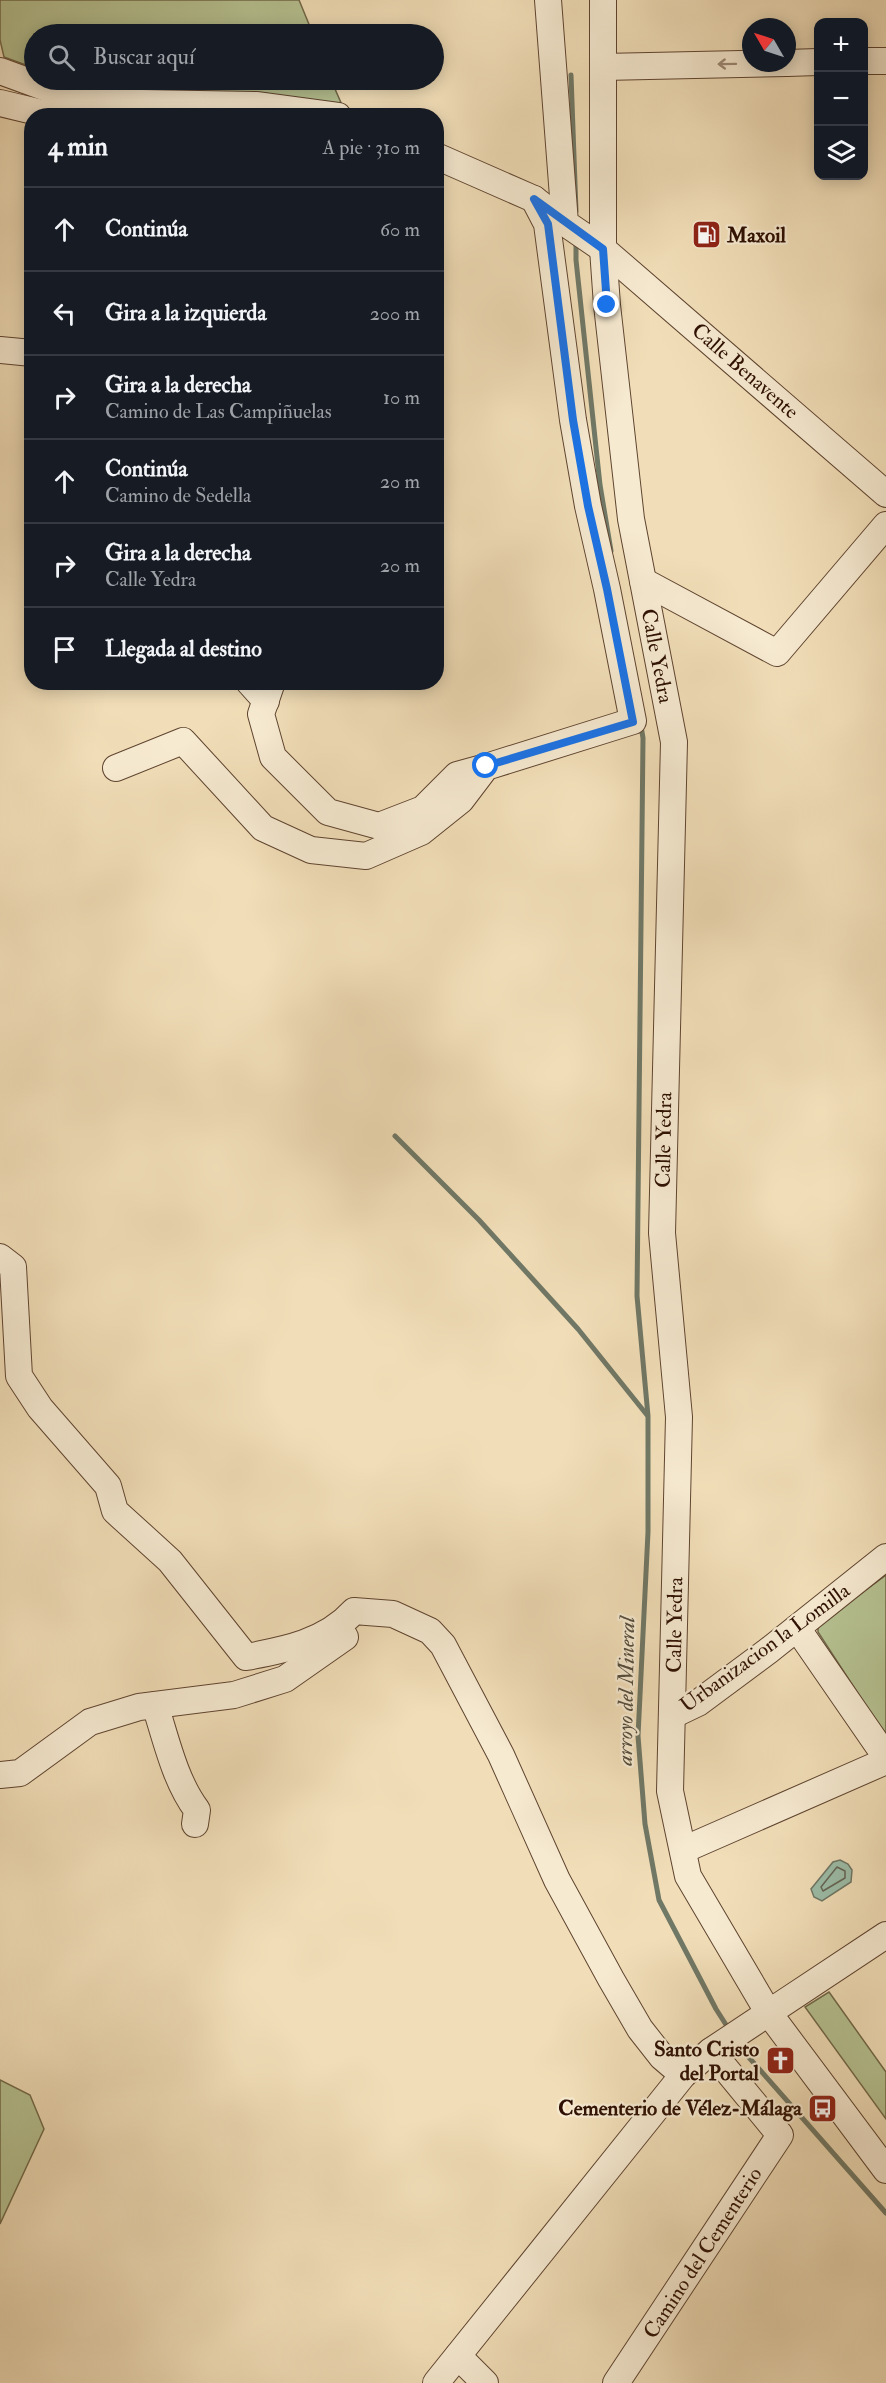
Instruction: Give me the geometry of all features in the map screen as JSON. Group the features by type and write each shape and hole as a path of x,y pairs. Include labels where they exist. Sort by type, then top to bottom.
{"street":[{"path":"548,0 565,223"},
{"name":"Calle Yedra","path":"603,0 603,249 607,305 631,519 674,742 662,1233 680,1417 670,1791 688,1876 768,2012 886,2170"},
{"path":"868,61 886,61"},
{"path":"796,63 814,62"},
{"path":"603,67 742,64"},
{"path":"0,71 24,83"},
{"path":"37,90 71,107 85,102 256,105 278,108"},
{"path":"0,103 24,109"},
{"name":"Calle Benavente","path":"444,160 534,199 603,249 886,494"},
{"path":"262,690 261,714 273,756 328,812 378,826 423,809 457,775 633,722 588,506 575,431 548,224 534,199"},
{"path":"0,350 24,352"},
{"path":"643,581 777,653 886,525"},
{"path":"116,768 183,741 263,828 311,850 366,856 421,832 461,800 486,766"},
{"path":"0,1257 13,1267 19,1376 40,1408 108,1486 115,1511 170,1561 246,1657 295,1648 342,1624 354,1611 393,1614 430,1631 443,1644 501,1755 557,1881 611,1979 640,2029 662,2057 683,2075"},
{"name":"Urbanizacion la Lomilla","path":"673,1715 698,1703 886,1557"},
{"path":"0,1775 20,1773 90,1722 139,1707 234,1695 285,1679 342,1639 372,1612"},
{"path":"682,1850 886,1759 797,1628"},
{"path":"155,1705 170,1753 190,1800 197,1810 195,1824"},
{"path":"436,2383 683,2075 711,2051 886,1935"},
{"path":"711,2051 775,2129"},
{"name":"Camino del Cementerio","path":"600,2383 775,2129"},
{"name":"Camino del Cementerio","path":"616,2383 775,2129"},
{"path":"458,2356 485,2383"}],"shaded area":[{"path":"0,0 299,0 309,24 24,24 24,64 4,57 0,40"},
{"path":"153,90 335,90 342,105"},
{"path":"886,1575 885,1735 818,1632 818,1625"},
{"path":"829,1992 886,2072 886,2119 805,2007"},
{"path":"0,2080 30,2095 44,2129 0,2224"}],"water":[{"path":"840,1860 848,1864 852,1870 851,1882 822,1901 814,1897 811,1889 833,1862"}],"waterway":[{"path":"571,75 576,211"},
{"path":"576,241 576,260 600,485 611,551"},
{"path":"641,726 643,738 637,1296 648,1416 648,1532 638,1736 645,1824 659,1900 716,2009 730,2031"},
{"path":"395,1136 479,1220 578,1329 647,1415"},
{"name":"arroyo del Mineral","path":"737,2041 745,2053 886,2213"}],"place":[{"name":"Maxoil","path":"706,235"},
{"name":"Santo Cristo del Portal","path":"780,2061"},
{"name":"Cementerio de Vélez-Málaga","path":"823,2108"}],"route":[{"path":"486,766 633,722 588,506 573,420 548,224 534,199 603,249 607,305"}]}
